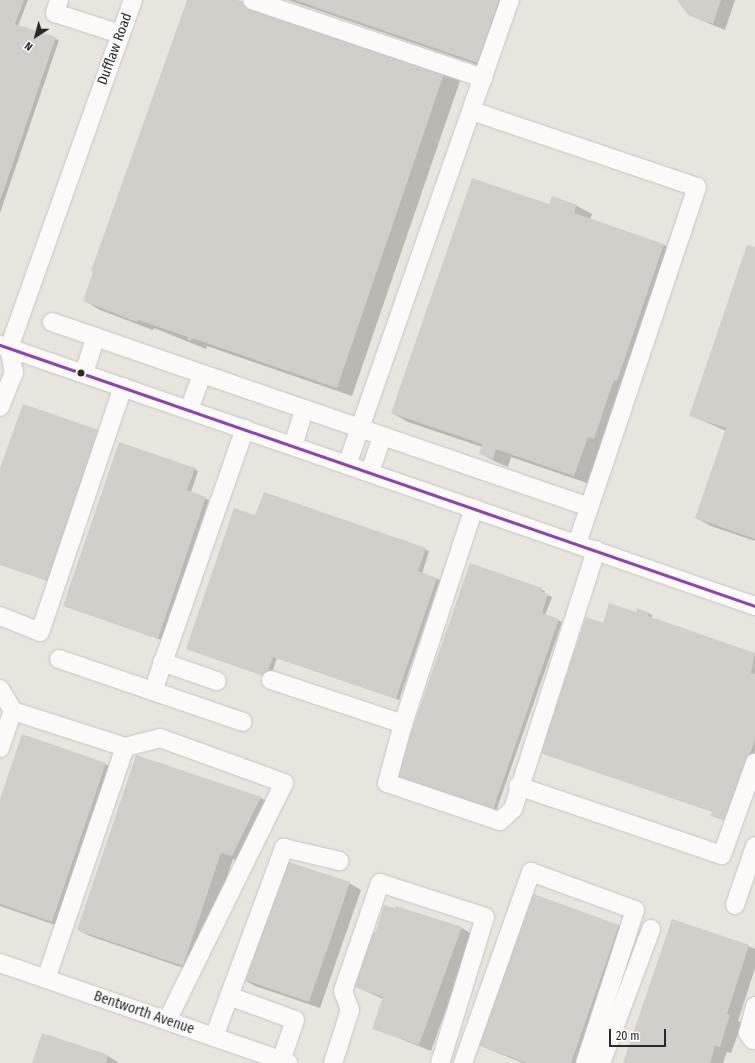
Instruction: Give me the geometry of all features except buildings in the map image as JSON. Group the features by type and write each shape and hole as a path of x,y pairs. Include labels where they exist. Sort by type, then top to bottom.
{"street":[{"path":"59,0 55,12 120,34"},
{"name":"Dufflaw Road","path":"5,346 133,0"},
{"path":"252,0 483,78"},
{"path":"347,464 510,0"},
{"path":"472,110 697,187 577,544"},
{"path":"52,322 382,437 589,507"},
{"path":"84,374 96,337"},
{"path":"5,346 755,606"},
{"path":"0,407 14,373 5,346"},
{"path":"189,410 202,374"},
{"path":"0,616 40,632 123,387"},
{"path":"293,446 304,410"},
{"path":"153,691 245,429"},
{"path":"370,472 382,437"},
{"path":"474,508 403,724 387,783 500,821 512,809 518,786 596,550"},
{"path":"59,659 243,722"},
{"path":"162,662 217,682"},
{"path":"271,680 403,724"},
{"path":"0,689 13,711 125,747 160,738 284,783 167,1021"},
{"path":"0,748 13,711"},
{"path":"46,979 125,747"},
{"path":"518,786 722,855 755,763"},
{"path":"735,905 755,846"},
{"path":"214,1037 284,848 339,861"},
{"path":"463,1063 531,872 635,910 585,1063"},
{"path":"333,1063 350,1010 343,991 380,882 485,917 440,1063"},
{"path":"601,1063 651,929"},
{"name":"Bentworth Avenue","path":"0,963 284,1062"},
{"path":"229,996 295,1020 284,1062"},
{"path":"753,1040 748,1034 755,1006"}],"transit line":[{"path":"0,345 755,606"}]}
